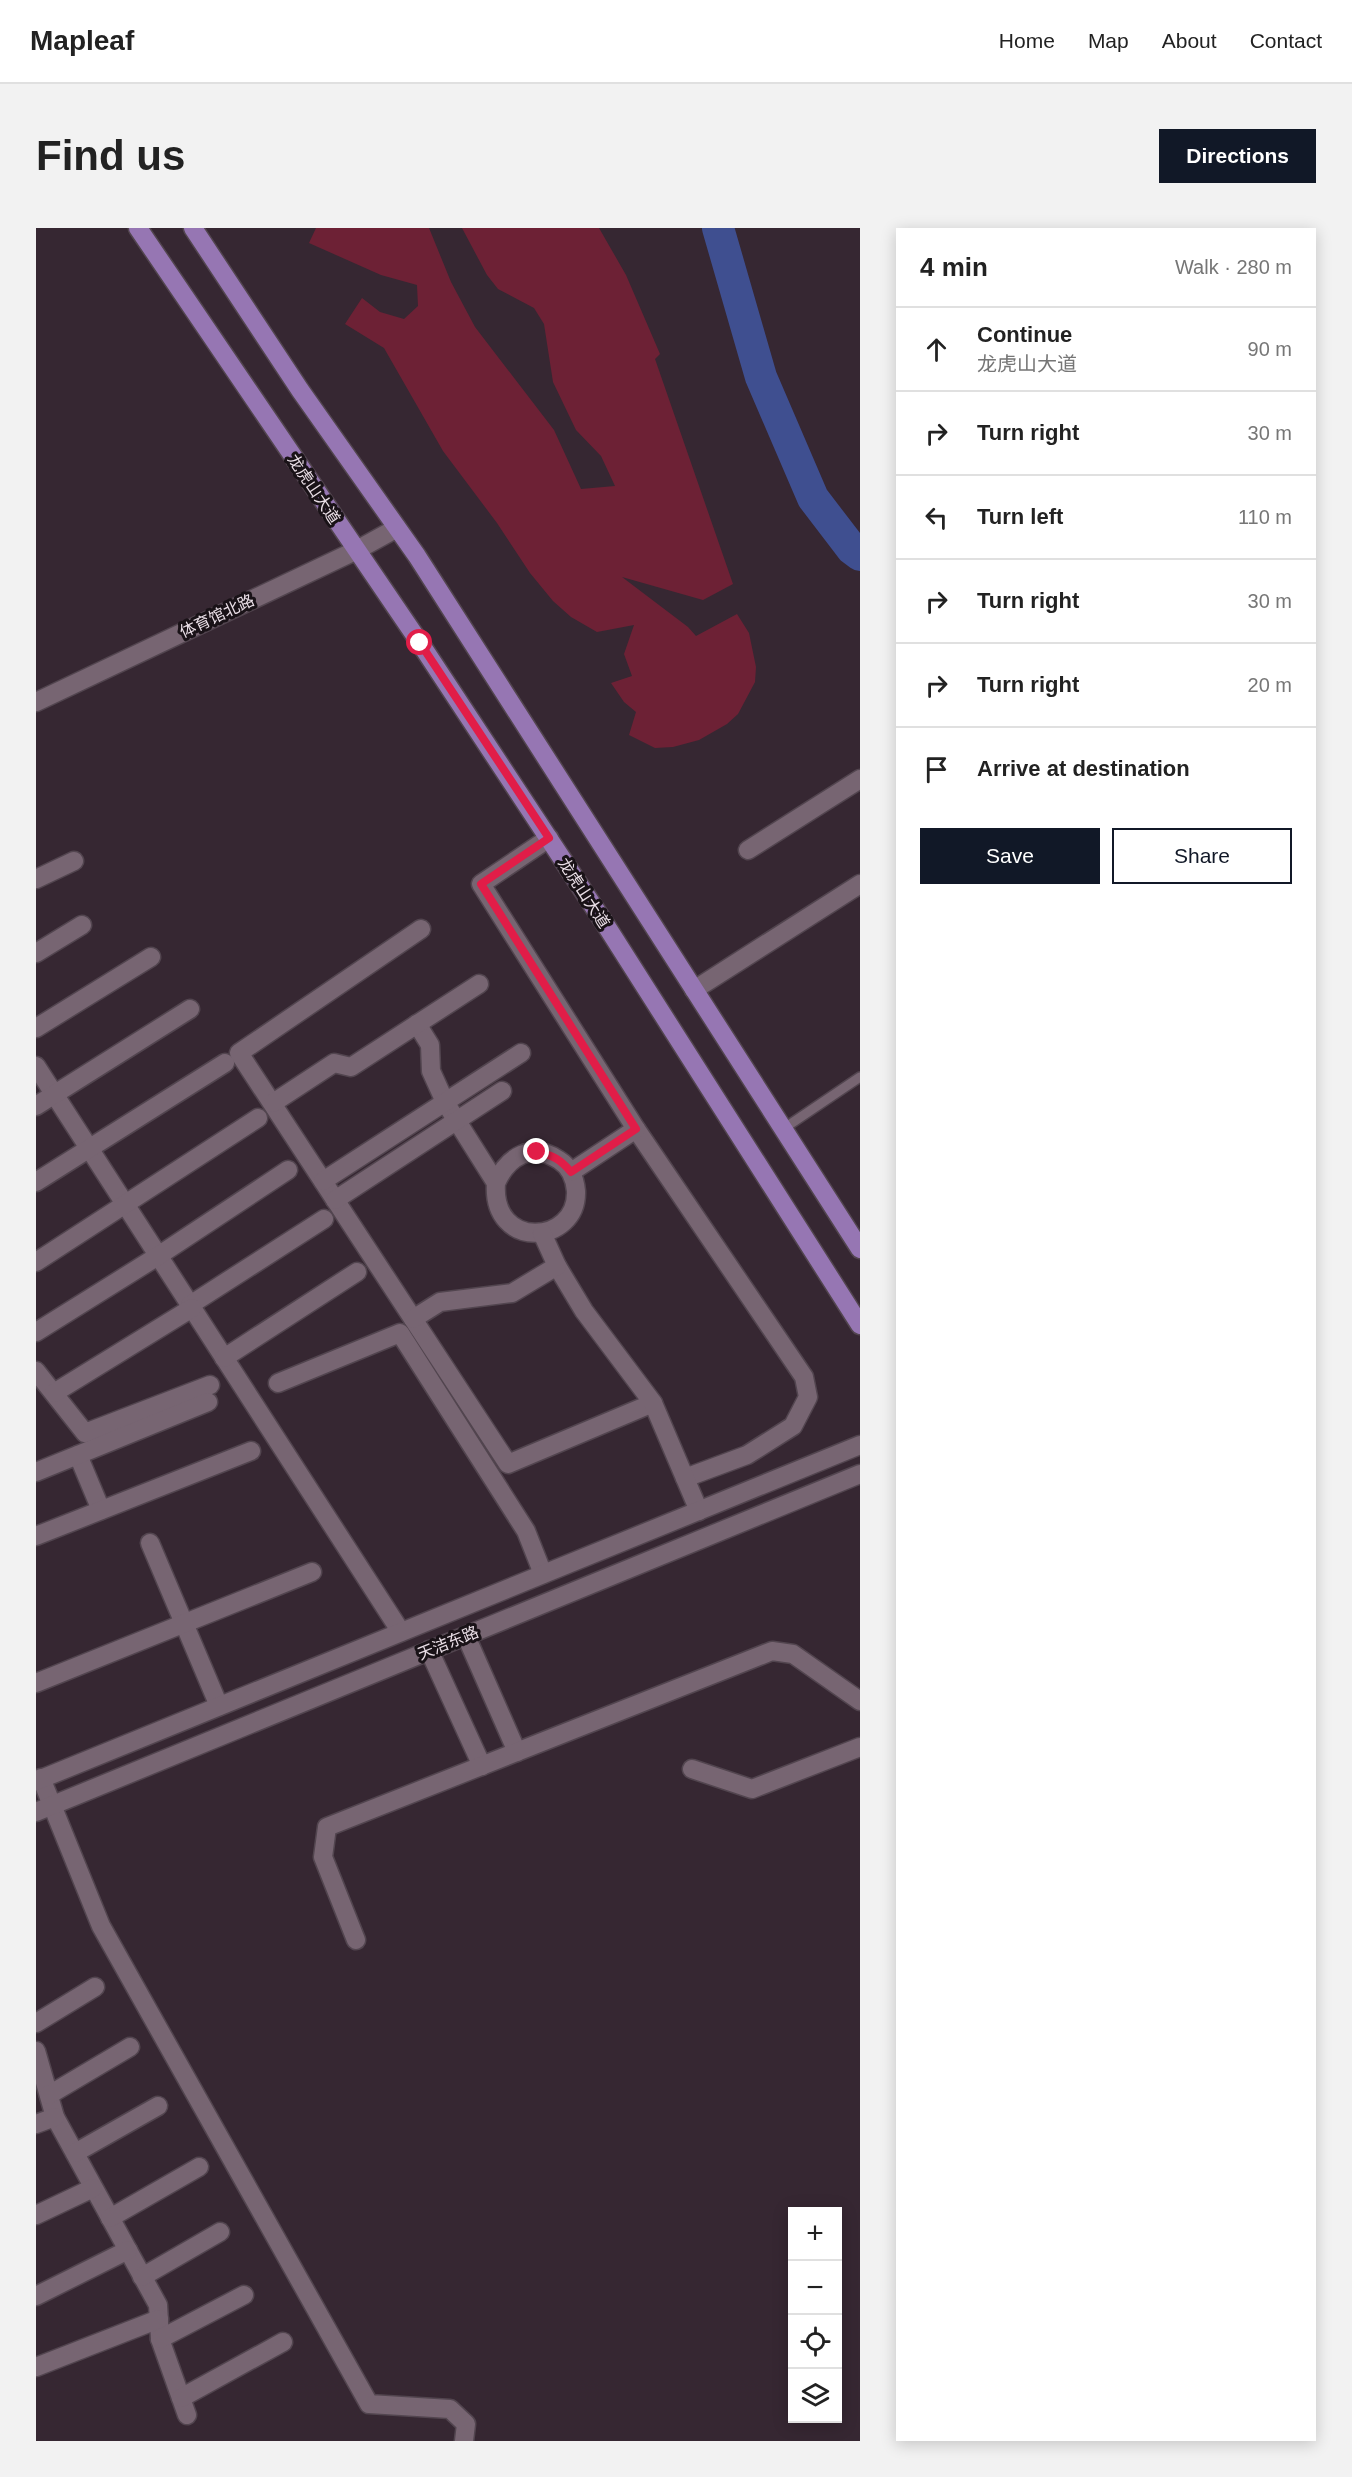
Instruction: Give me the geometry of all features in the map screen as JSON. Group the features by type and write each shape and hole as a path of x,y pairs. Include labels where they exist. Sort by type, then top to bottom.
{"main road":[{"name":"龙虎山大道","path":"138,228 549,838 860,1325"},
{"path":"193,228 300,390 397,528 860,1249"}],"street":[{"name":"体育馆北路","path":"36,702 357,550 397,528"},
{"path":"748,850 860,779"},
{"path":"549,838 481,884 636,1129 804,1377 808,1397 793,1426 747,1455 685,1478"},
{"path":"36,879 74,861"},
{"path":"694,990 860,884"},
{"path":"36,953 82,926"},
{"path":"421,930 240,1053 508,1464 652,1403"},
{"path":"36,1028 151,957"},
{"path":"273,1103 334,1063 351,1067 479,984"},
{"path":"36,1106 190,1010"},
{"path":"417,1024 430,1045 431,1071 446,1102 496,1183"},
{"path":"323,1181 521,1053"},
{"path":"36,1182 225,1063"},
{"path":"36,1066 401,1632"},
{"path":"335,1200 502,1090"},
{"path":"36,1262 258,1118"},
{"path":"571,1172 636,1129"},
{"path":"531,1153 551,1155 571,1172 576,1185 573,1210 555,1229 542,1233 529,1233 506,1220 497,1203 496,1183 502,1170 511,1160 531,1153"},
{"path":"36,1332 158,1256 288,1170"},
{"path":"54,1393 324,1219"},
{"path":"542,1233 557,1266 584,1311 652,1403 699,1511"},
{"path":"413,1319 440,1302 512,1293 557,1266"},
{"path":"224,1358 357,1272"},
{"path":"278,1383 400,1333 526,1531 543,1574"},
{"path":"36,1371 85,1433 209,1394 36,1472"},
{"name":"天洁东路","path":"39,1780 860,1445"},
{"path":"36,1536 250,1451"},
{"path":"78,1455 101,1510"},
{"name":"天洁东路","path":"36,1812 860,1474"},
{"path":"150,1543 219,1706"},
{"path":"36,1683 312,1572"},
{"path":"466,1636 517,1752"},
{"path":"429,1650 482,1766"},
{"path":"356,1940 323,1857 327,1827 772,1651 793,1654 860,1701"},
{"path":"692,1769 752,1789 860,1747"},
{"path":"39,1780 53,1805 101,1926 369,2403 450,2409 465,2424 465,2441"},
{"path":"36,2023 95,1987"},
{"path":"49,2095 130,2047"},
{"path":"36,2051 55,2116 158,2305 160,2339 184,2406 283,2342"},
{"path":"75,2153 158,2106"},
{"path":"36,2124 55,2116"},
{"path":"110,2218 199,2167"},
{"path":"36,2215 93,2188"},
{"path":"142,2277 220,2232"},
{"path":"36,2296 128,2250"},
{"path":"160,2339 244,2295"},
{"path":"36,2367 159,2319"}],"lane":[{"path":"783,1129 860,1077"}],"building":[{"path":"316,228 429,228 451,282 475,327 554,430 581,489 615,486 601,456 576,430 553,382 544,324 534,308 498,289 487,275 462,228 599,228 626,275 660,354 655,359 733,584 703,600 622,577 688,627 696,636 737,614 749,633 756,667 755,682 738,714 727,724 699,740 673,747 655,748 629,735 636,712 624,702 611,683 632,676 624,654 634,625 597,632 571,617 553,601 530,573 497,523 443,451 384,348 345,324 362,298 380,312 404,319 418,306 417,285 381,275 309,243"}],"waterway":[{"path":"718,228 761,377 813,498 852,549 860,555"}],"route":[{"path":"420,643 549,838 481,884 636,1129 571,1172 551,1155 537,1152"}]}
